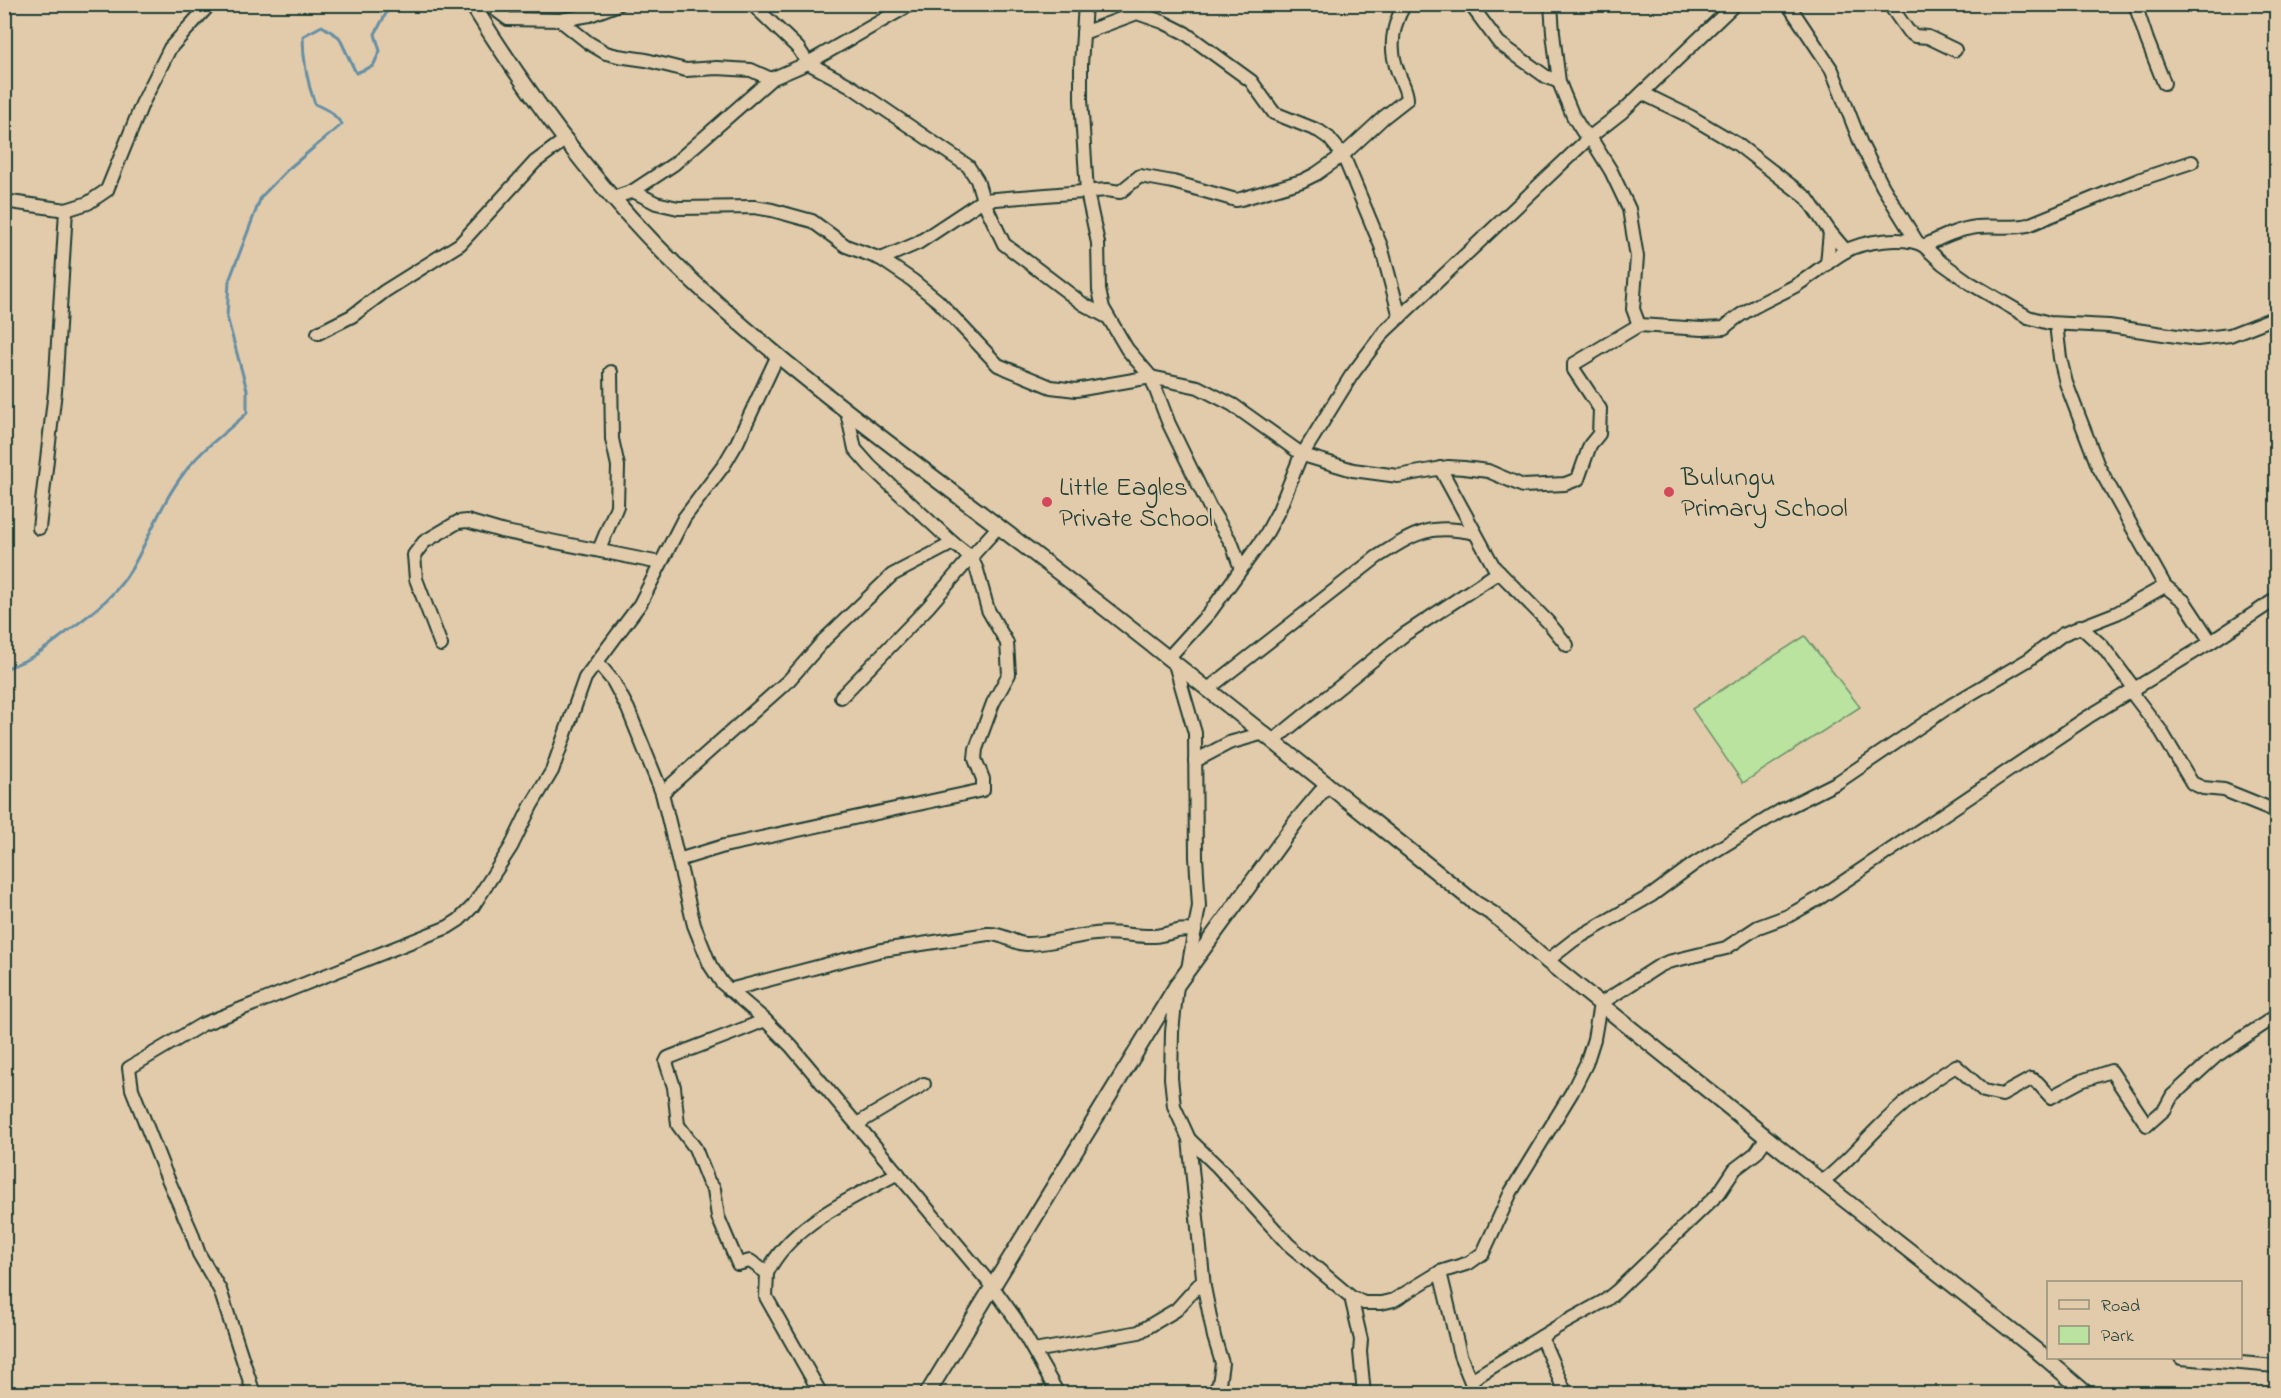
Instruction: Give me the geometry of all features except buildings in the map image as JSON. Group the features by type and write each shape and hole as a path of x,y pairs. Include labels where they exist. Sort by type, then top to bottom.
{"street":[{"path":"4,201 66,210 88,203 107,190 142,104 170,48 210,4"},
{"path":"472,4 505,57 613,198 682,270 778,355 847,412 999,526 1269,736 1475,903 1493,914 1547,961 1822,1182 2043,1351"},
{"path":"488,4 508,19 560,20 590,15 619,4"},
{"path":"752,4 798,48 808,63 849,85 968,166 977,180 983,200 1004,244 1083,304 1107,317"},
{"path":"613,198 633,190 674,164 771,79 808,63 911,4"},
{"path":"1085,4 1081,92 1087,192 1098,243 1099,290 1107,317 1138,364 1151,377 1168,424 1210,508 1227,534 1241,568"},
{"path":"881,259 918,243 983,200 1087,192 1120,192 1140,176 1173,182 1236,200 1302,181 1342,155 1407,99 1396,65 1392,39 1397,18 1405,4"},
{"path":"1470,4 1495,39 1505,48 1545,76 1560,82"},
{"path":"1551,4 1560,82 1573,116 1583,132 1590,137 1611,171 1629,209 1637,257 1633,309 1639,325"},
{"path":"1172,660 1265,536 1303,455 1351,376 1384,332 1590,137 1622,112 1735,4"},
{"path":"1788,4 1832,70 1861,144 1883,187 1920,244 1970,283 2028,317 2056,324 2109,326 2197,339 2230,335 2277,317"},
{"path":"1889,4 1908,31 1915,36 1928,37 1955,50"},
{"path":"2135,4 2164,83"},
{"path":"1083,33 1137,13 1163,22 1185,33 1251,81 1274,113 1318,131 1342,155 1381,246 1400,317"},
{"path":"560,20 606,53 686,70 717,68 751,70 771,79"},
{"path":"1642,93 1691,117 1737,144 1808,198 1830,232 1846,251"},
{"path":"318,333 352,316 385,291 460,244 535,162 566,139"},
{"path":"633,190 656,203 678,208 754,207 812,221 846,246 881,259 912,280 938,301 994,362 1039,383 1076,390 1151,377 1198,387 1233,405 1303,455 1353,470 1398,476 1440,468 1488,471 1522,486 1576,482 1590,445 1599,434 1600,409 1574,370 1574,364 1639,325 1724,328 1736,317 1797,285 1846,251 1859,246 1890,241 1920,244 1976,227 2014,227 2036,223 2141,179 2192,162"},
{"path":"39,528 55,391 66,210"},
{"path":"1827,264 1830,232"},
{"path":"2056,324 2066,383 2098,466 2165,586 2184,601 2211,642"},
{"path":"254,1394 220,1290 199,1254 164,1170 132,1089 129,1068 201,1025 448,927 459,920 478,898 505,857 552,771 585,678 640,604 684,518 724,465 737,443 778,355"},
{"path":"599,550 617,506 618,466 612,439 611,372"},
{"path":"678,860 724,846 984,790 983,780 975,759 976,749 993,703 1009,675 1006,644 988,610 977,570 970,557 870,466 855,449 847,412"},
{"path":"1440,468 1499,572 1567,645"},
{"path":"441,645 414,569 414,555 424,542 458,522 467,521 501,531 660,563"},
{"path":"841,697 928,607 999,526"},
{"path":"1208,689 1377,557 1405,540 1428,530 1440,528 1475,533"},
{"path":"662,792 789,680 825,639 892,574 953,543"},
{"path":"1195,761 1217,748 1269,736 1405,634 1499,572"},
{"path":"1547,961 1574,940 1652,895 1694,864 1780,811 1838,782 1950,706 2028,660 2062,634 2117,613 2165,586"},
{"path":"1190,1140 1211,1159 1288,1244 1350,1297 1370,1303 1394,1300 1440,1272 1477,1258 1489,1244 1511,1192 1572,1092 1586,1064 1594,1039 1600,1004 1659,966 1698,953 1726,948 1758,927 1788,916 2088,717 2277,599"},
{"path":"2080,626 2103,647 2134,688 2135,697 2161,731 2192,783 2203,788 2224,790 2277,811"},
{"path":"1172,660 1195,733 1196,857 1199,906 1188,969"},
{"path":"598,663 613,681 628,709 662,792 694,925 714,973 729,990 765,1020 790,1046 992,1286 1015,1318 1058,1394"},
{"path":"927,1394 1177,985 1295,823 1327,784"},
{"path":"729,990 882,950 988,934 997,933 1027,944 1055,943 1097,933 1151,936 1183,929 1195,932"},
{"path":"1177,985 1172,1032 1171,1078 1174,1106 1190,1140 1203,1280 1214,1337 1222,1363 1220,1384 1212,1394"},
{"path":"1822,1182 1843,1165 1916,1093 1956,1066 1984,1091 2002,1095 2031,1079 2051,1097 2081,1081 2111,1071 2147,1125 2165,1108 2172,1096 2216,1056 2277,1016"},
{"path":"765,1020 668,1058 666,1062 675,1087 678,1125 695,1148 708,1181 714,1189 718,1217 731,1250 738,1264 750,1261 767,1274"},
{"path":"857,1124 924,1084"},
{"path":"1471,1380 1606,1300 1617,1291 1719,1193 1735,1169 1756,1153 1767,1137"},
{"path":"821,1394 766,1297 767,1274 774,1260 808,1226 833,1209 898,1173"},
{"path":"1440,1272 1460,1355 1476,1394"},
{"path":"1034,1351 1139,1332 1176,1310 1203,1280"},
{"path":"1350,1297 1361,1340 1364,1394"},
{"path":"1541,1337 1566,1394"},
{"path":"2051,1359 2087,1394"},
{"path":"2193,1359 2277,1366"}],"green space":[{"path":"1805,636 1860,707 1743,783 1692,709"}],"waterway":[{"path":"4,669 42,651 96,610 115,592 131,570 165,503 184,473 206,449 247,413 247,390 227,317 229,281 261,197 287,170 342,124 331,112 315,104 306,71 303,36 322,26 339,37 356,73 373,66 380,51 375,34 391,4"},
{"path":"4,769 9,779 4,804"}],"place":[{"name":"Bulungu Primary School","path":"1669,492"},
{"name":"Little Eagles Private School","path":"1047,502"}]}
